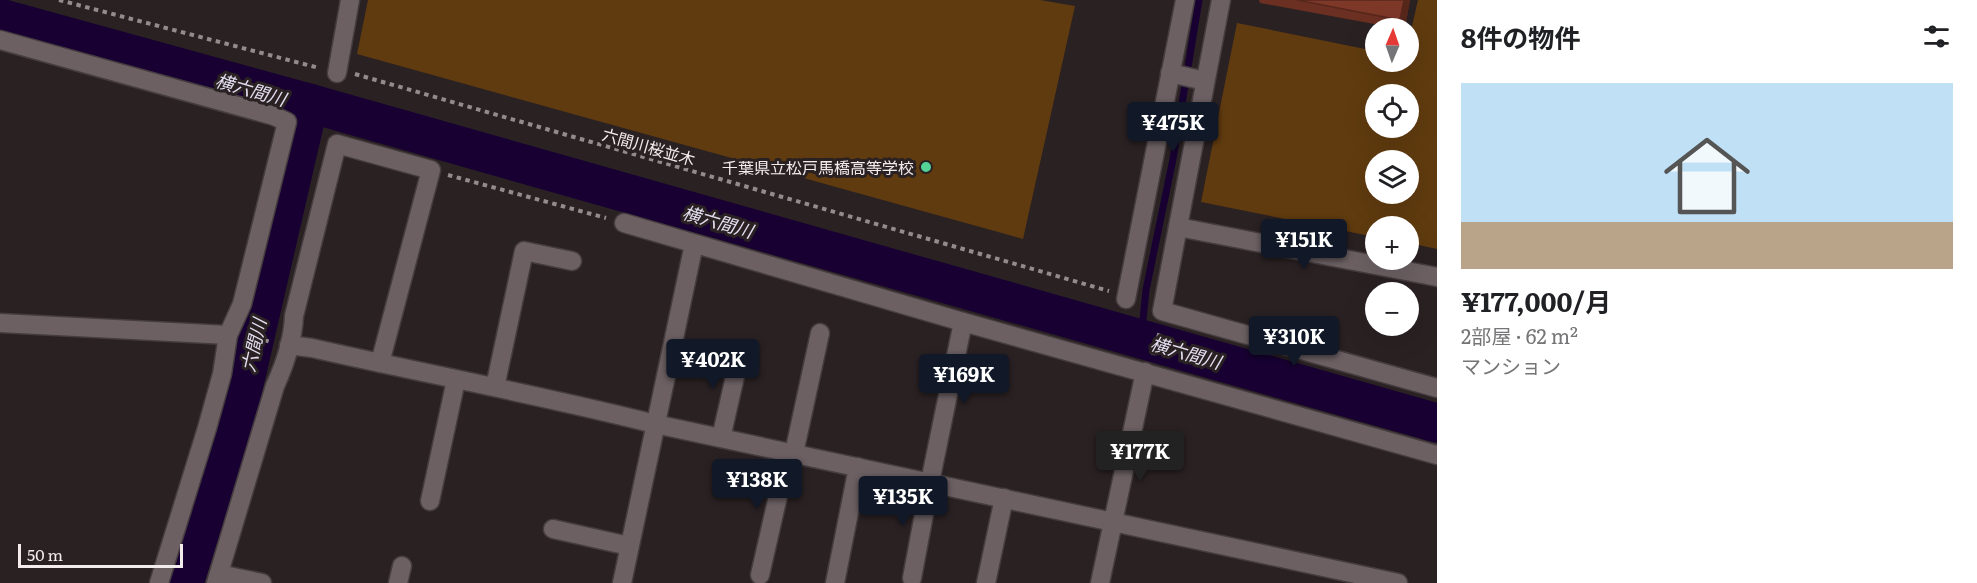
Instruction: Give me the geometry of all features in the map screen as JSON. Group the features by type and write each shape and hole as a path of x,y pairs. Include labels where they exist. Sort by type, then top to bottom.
{"street":[{"path":"337,71 350,0"},
{"path":"1126,299 1185,0"},
{"path":"1221,0 1162,312 1437,388"},
{"path":"0,40 274,116 287,122 242,304 207,428 159,583"},
{"path":"1170,73 1205,81"},
{"path":"262,583 218,579 285,345 293,333 294,316 338,144 431,170 380,363"},
{"path":"624,223 963,322 1437,455"},
{"path":"1178,227 1437,278"},
{"path":"622,583 694,244"},
{"path":"495,387 524,251 572,261"},
{"path":"912,578 963,322"},
{"path":"0,323 233,334"},
{"path":"760,575 820,333"},
{"path":"285,345 312,348 573,403 655,424 1398,583"},
{"path":"721,438 741,350"},
{"path":"1100,583 1146,373"},
{"path":"430,501 456,380"},
{"path":"835,583 858,467"},
{"path":"986,583 1004,498"},
{"path":"553,529 629,546"}],"path":[{"path":"59,0 300,63"},
{"name":"六間川桜並木","path":"337,71 1106,290 1126,299"},
{"path":"431,170 624,223"},
{"path":"1146,373 1165,313"},
{"path":"233,334 285,345"}],"shaded area":[{"name":"千葉県立松戸馬橋高等学校","path":"368,0 1040,0 1075,6 1023,239 357,54"},
{"path":"1418,0 1437,0 1437,249 1419,245 1419,216 1365,216 1365,235 1201,202 1237,23 1365,49 1365,72 1419,72 1419,18 1414,18"}],"building":[{"path":"1297,0 1404,0 1400,18 1390,18"}],"waterway":[{"path":"1141,339 1146,290 1173,159 1199,0"},
{"name":"横六間川","path":"0,18 309,103 1437,423"},
{"name":"六間川","path":"184,583 236,419 309,103"}],"place":[{"name":"千葉県立松戸馬橋高等学校","path":"926,167"}]}
